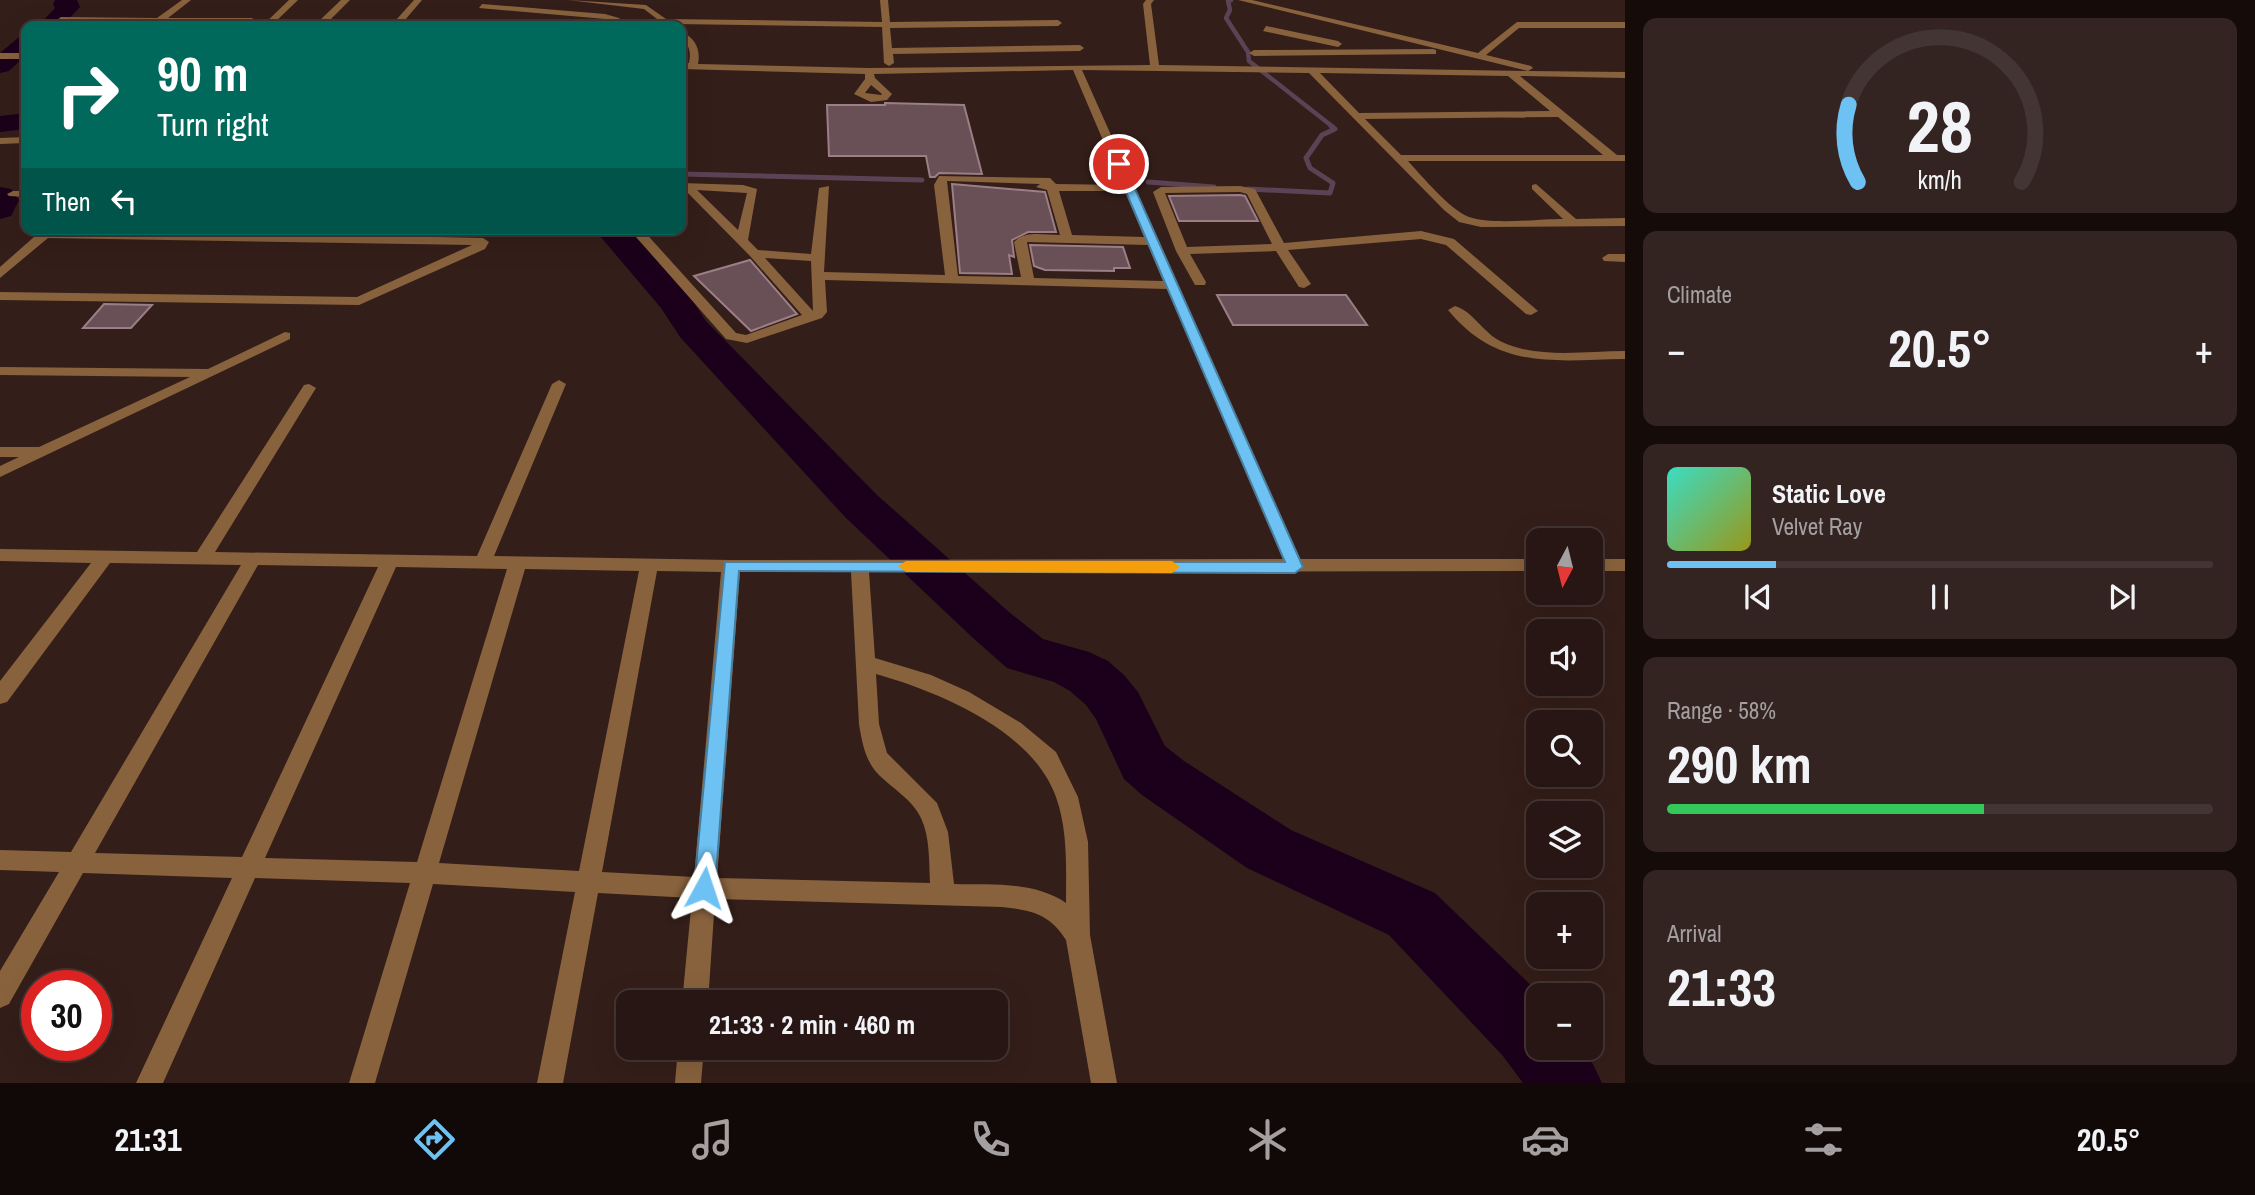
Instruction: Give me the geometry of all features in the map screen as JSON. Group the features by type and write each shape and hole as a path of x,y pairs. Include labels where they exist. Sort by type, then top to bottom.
{"street":[{"path":"159,21 187,0"},
{"path":"271,21 294,0"},
{"path":"324,21 346,0"},
{"path":"400,21 418,0"},
{"path":"572,0 608,1 646,7 664,21"},
{"path":"884,0 890,71"},
{"path":"1244,1 1481,55 1548,74"},
{"path":"1146,2 1155,68"},
{"path":"471,21 484,3 605,17 618,21"},
{"path":"61,20 84,21"},
{"path":"686,24 1058,23"},
{"path":"1481,55 1517,25 1625,25"},
{"path":"1283,52 1263,26 1376,51"},
{"path":"686,38 697,51 693,66"},
{"path":"888,51 1080,48"},
{"path":"1254,53 1437,52 1477,73"},
{"path":"0,56 21,56"},
{"path":"686,66 869,75 890,71 1076,67 1625,75"},
{"path":"1076,67 1295,567"},
{"path":"1312,71 1448,208 1463,219 1481,223 1625,222"},
{"path":"1511,74 1620,158"},
{"path":"1587,75 1625,86"},
{"path":"1357,116 1561,114"},
{"path":"0,141 21,140"},
{"path":"1398,158 1620,158"},
{"path":"952,279 940,185 1129,188"},
{"path":"686,186 743,188 753,191 742,241"},
{"path":"1054,187 1067,239"},
{"path":"1536,187 1573,222"},
{"path":"686,188 754,253 811,317"},
{"path":"640,235 731,336 747,338 820,312 816,276 825,188"},
{"path":"1200,282 1182,251 1159,192 1161,190 1246,190 1253,195 1280,247 1304,284"},
{"path":"13,194 21,194"},
{"path":"1028,281 1020,242 1024,239 1150,236 1176,232"},
{"path":"0,274 45,235"},
{"path":"0,296 359,301 484,244 157,235"},
{"path":"1182,251 1280,247 1421,235 1438,237 1450,242 1531,311"},
{"path":"754,253 817,258"},
{"path":"1608,258 1625,258"},
{"path":"816,276 1171,285"},
{"path":"1455,310 1480,333 1508,349 1534,353 1625,355"},
{"path":"0,472 285,337"},
{"path":"0,371 211,373"},
{"path":"483,562 559,384"},
{"path":"202,558 309,388"},
{"path":"0,452 42,453"},
{"path":"0,555 731,566 1526,565"},
{"path":"0,696 105,556"},
{"path":"0,995 253,559"},
{"path":"149,1083 390,561"},
{"path":"362,1083 518,563"},
{"path":"550,1083 649,565"},
{"path":"1603,565 1625,565"},
{"path":"696,990 731,566"},
{"path":"860,566 872,746 881,766 923,801 936,827 943,894"},
{"path":"865,663 924,680 962,698 1014,729 1048,758 1067,797 1077,842 1078,937 1104,1083"},
{"path":"0,860 425,873 704,888 1002,896 1043,901 1067,916 1078,937"},
{"path":"688,1083 690,1060"}],"building":[{"path":"827,105 964,105 982,174 939,173 930,177 926,156 829,156"},
{"path":"952,184 1045,192 1056,232 1028,232 1012,240 1014,257 1009,255 1012,274 960,273"},
{"path":"1169,196 1245,196 1258,221 1179,221"},
{"path":"1030,245 1123,247 1130,268 1114,268 1114,271 1045,270 1034,266"},
{"path":"750,260 797,314 751,331 694,276"},
{"path":"1217,295 1346,295 1367,325 1233,325"},
{"path":"104,304 152,305 131,328 83,328"}],"waterway":[{"path":"54,21 69,7 64,4 66,0"},
{"path":"1231,0 1228,1 1230,10 1226,18 1248,52 1249,61 1333,127"},
{"path":"0,66 21,47"},
{"path":"0,124 21,122"},
{"path":"1248,189 1330,193 1333,183 1310,168 1306,158 1322,135 1335,129 1331,126"},
{"path":"686,174 922,180"},
{"path":"1148,182 1214,187"},
{"path":"0,196 3,200 0,209"},
{"path":"615,235 675,302 693,329 861,506 1026,654 1070,666 1089,676 1105,690 1119,707 1144,762 1163,778 1269,849 1412,914 1526,1029"},
{"path":"1550,1060 1566,1083"}],"slow traffic":[{"path":"906,566 1172,567"}],"route":[{"path":"704,888 731,566 1295,567 1119,164"}]}
